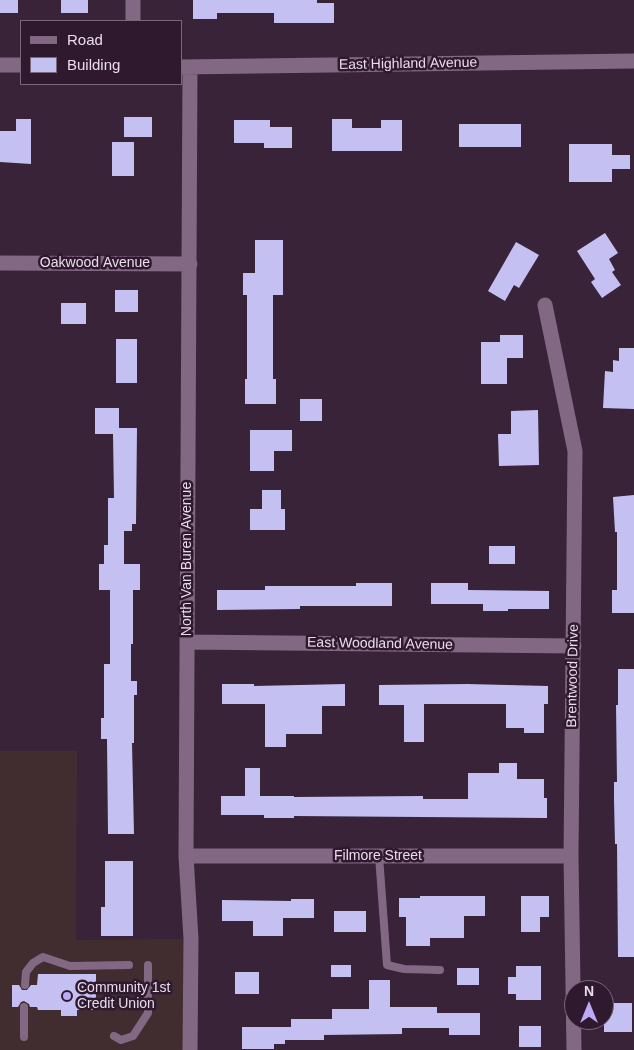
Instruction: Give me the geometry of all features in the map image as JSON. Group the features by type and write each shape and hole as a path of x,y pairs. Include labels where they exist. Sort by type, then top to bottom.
{"street":[{"path":"132,0 133,20"},
{"name":"East Highland Avenue","path":"185,67 634,61"},
{"path":"0,65 20,65"},
{"name":"North Van Buren Avenue","path":"185,67 190,264 186,856 191,939 190,1050"},
{"name":"Oakwood Avenue","path":"0,263 190,264"},
{"name":"Brentwood Drive","path":"544,305 575,451 571,856 574,1050"},
{"name":"East Woodland Avenue","path":"187,642 574,646"},
{"name":"Filmore Street","path":"186,856 571,856"}],"lane":[{"path":"379,856 387,965 404,969 440,970"},
{"path":"24,986 26,972 33,963 43,957 70,966 129,965"},
{"path":"114,1036 121,1040 132,1036 148,1013 148,965"},
{"path":"24,1007 24,1036"}],"shaded area":[{"path":"0,751 77,751 76,940 191,939 190,1050 0,1050"}],"building":[{"path":"0,0 18,0 18,13 0,13"},
{"path":"61,0 88,0 88,13 61,13"},
{"path":"193,0 317,0 317,3 334,3 334,23 274,23 274,13 217,13 217,19 193,19"},
{"path":"124,117 152,117 152,137 124,137"},
{"path":"16,119 31,119 31,164 0,162 0,131 16,131"},
{"path":"332,119 352,119 352,128 381,128 381,120 402,120 402,151 332,151"},
{"path":"234,120 270,120 270,127 292,127 292,148 264,148 264,143 234,143"},
{"path":"459,124 521,124 521,147 459,147"},
{"path":"112,142 134,142 134,176 112,176"},
{"path":"569,144 612,144 612,155 630,155 630,169 612,169 612,182 569,182"},
{"path":"605,233 618,253 609,259 615,270 612,272 621,285 602,298 591,282 595,279 577,251"},
{"path":"255,240 283,240 283,295 273,295 273,379 276,379 276,404 245,404 245,379 247,379 247,295 243,295 243,273 255,273"},
{"path":"516,242 539,255 519,288 514,285 505,301 488,291"},
{"path":"115,290 138,290 138,312 115,312"},
{"path":"61,303 86,303 86,324 61,324"},
{"path":"500,335 523,335 523,358 507,358 507,384 481,384 481,342 500,342"},
{"path":"116,339 137,339 137,383 116,383"},
{"path":"619,348 634,348 634,409 603,408 605,371 613,372 613,360 619,361"},
{"path":"300,399 322,399 322,421 300,421"},
{"path":"95,408 119,408 119,428 137,428 136,524 132,524 132,531 124,531 124,564 140,564 140,590 133,590 133,644 131,644 131,681 137,681 137,695 134,695 134,743 132,743 134,834 108,834 107,739 101,739 101,718 104,718 104,664 110,664 110,590 99,590 99,564 104,564 104,545 108,545 108,498 114,498 113,434 95,434"},
{"path":"538,410 539,465 499,466 498,434 511,434 511,411"},
{"path":"250,430 292,430 292,451 274,451 274,471 250,471"},
{"path":"262,490 281,490 281,509 285,509 285,530 250,530 250,509 262,509"},
{"path":"634,495 634,613 612,613 612,590 617,590 617,532 615,532 613,497"},
{"path":"489,546 515,546 515,564 489,564"},
{"path":"356,583 392,583 392,606 300,606 300,609 217,610 217,590 265,590 265,586 356,586"},
{"path":"431,583 468,583 468,590 549,591 549,609 483,611 483,604 431,604"},
{"path":"618,669 634,669 634,957 618,957 617,844 615,844 614,782 617,782 616,705 618,705"},
{"path":"222,684 254,684 254,686 345,684 345,706 322,706 322,734 286,734 286,747 265,747 265,704 222,704"},
{"path":"467,684 548,686 548,704 544,704 544,733 524,733 524,728 506,728 506,704 424,704 424,742 404,742 404,705 379,705 379,685"},
{"path":"499,763 517,763 517,779 544,779 544,798 547,798 547,818 294,816 294,818 264,818 264,815 221,815 221,796 245,796 245,768 260,768 260,796 423,796 423,799 468,799 468,773 499,773"},
{"path":"105,861 133,861 133,936 101,936 101,907 105,907"},
{"path":"420,896 485,896 485,916 464,916 464,938 430,938 430,946 406,946 406,917 399,917 399,898 420,898"},
{"path":"521,896 549,896 549,917 540,917 540,932 521,932"},
{"path":"291,899 314,899 314,918 283,918 283,936 253,936 253,921 222,921 222,900 291,901"},
{"path":"334,911 366,911 366,932 334,932"},
{"path":"331,965 351,965 351,977 331,977"},
{"path":"516,966 541,966 541,1000 516,1000 516,994 508,994 508,977 516,977"},
{"path":"457,968 479,968 479,985 457,985"},
{"path":"235,972 259,972 259,994 235,994"},
{"name":"Community 1st Credit Union","path":"38,974 96,974 96,1010 77,1010 77,1016 61,1016 61,1010 38,1010 37,1007 30,1007 24,1001 18,1007 12,1007 12,985 19,985 22,990 27,990 31,985 37,985"},
{"path":"369,980 390,980 390,1007 437,1007 437,1013 480,1013 480,1035 449,1035 449,1028 402,1028 402,1034 324,1035 324,1040 285,1040 285,1044 274,1044 274,1049 242,1049 242,1027 291,1027 291,1019 332,1019 332,1009 369,1009"},
{"path":"614,1003 632,1003 632,1032 604,1032 604,1030 614,1030"},
{"path":"519,1026 541,1026 541,1047 519,1047"}],"place":[{"name":"Community 1st Credit Union","path":"67,996"}]}
